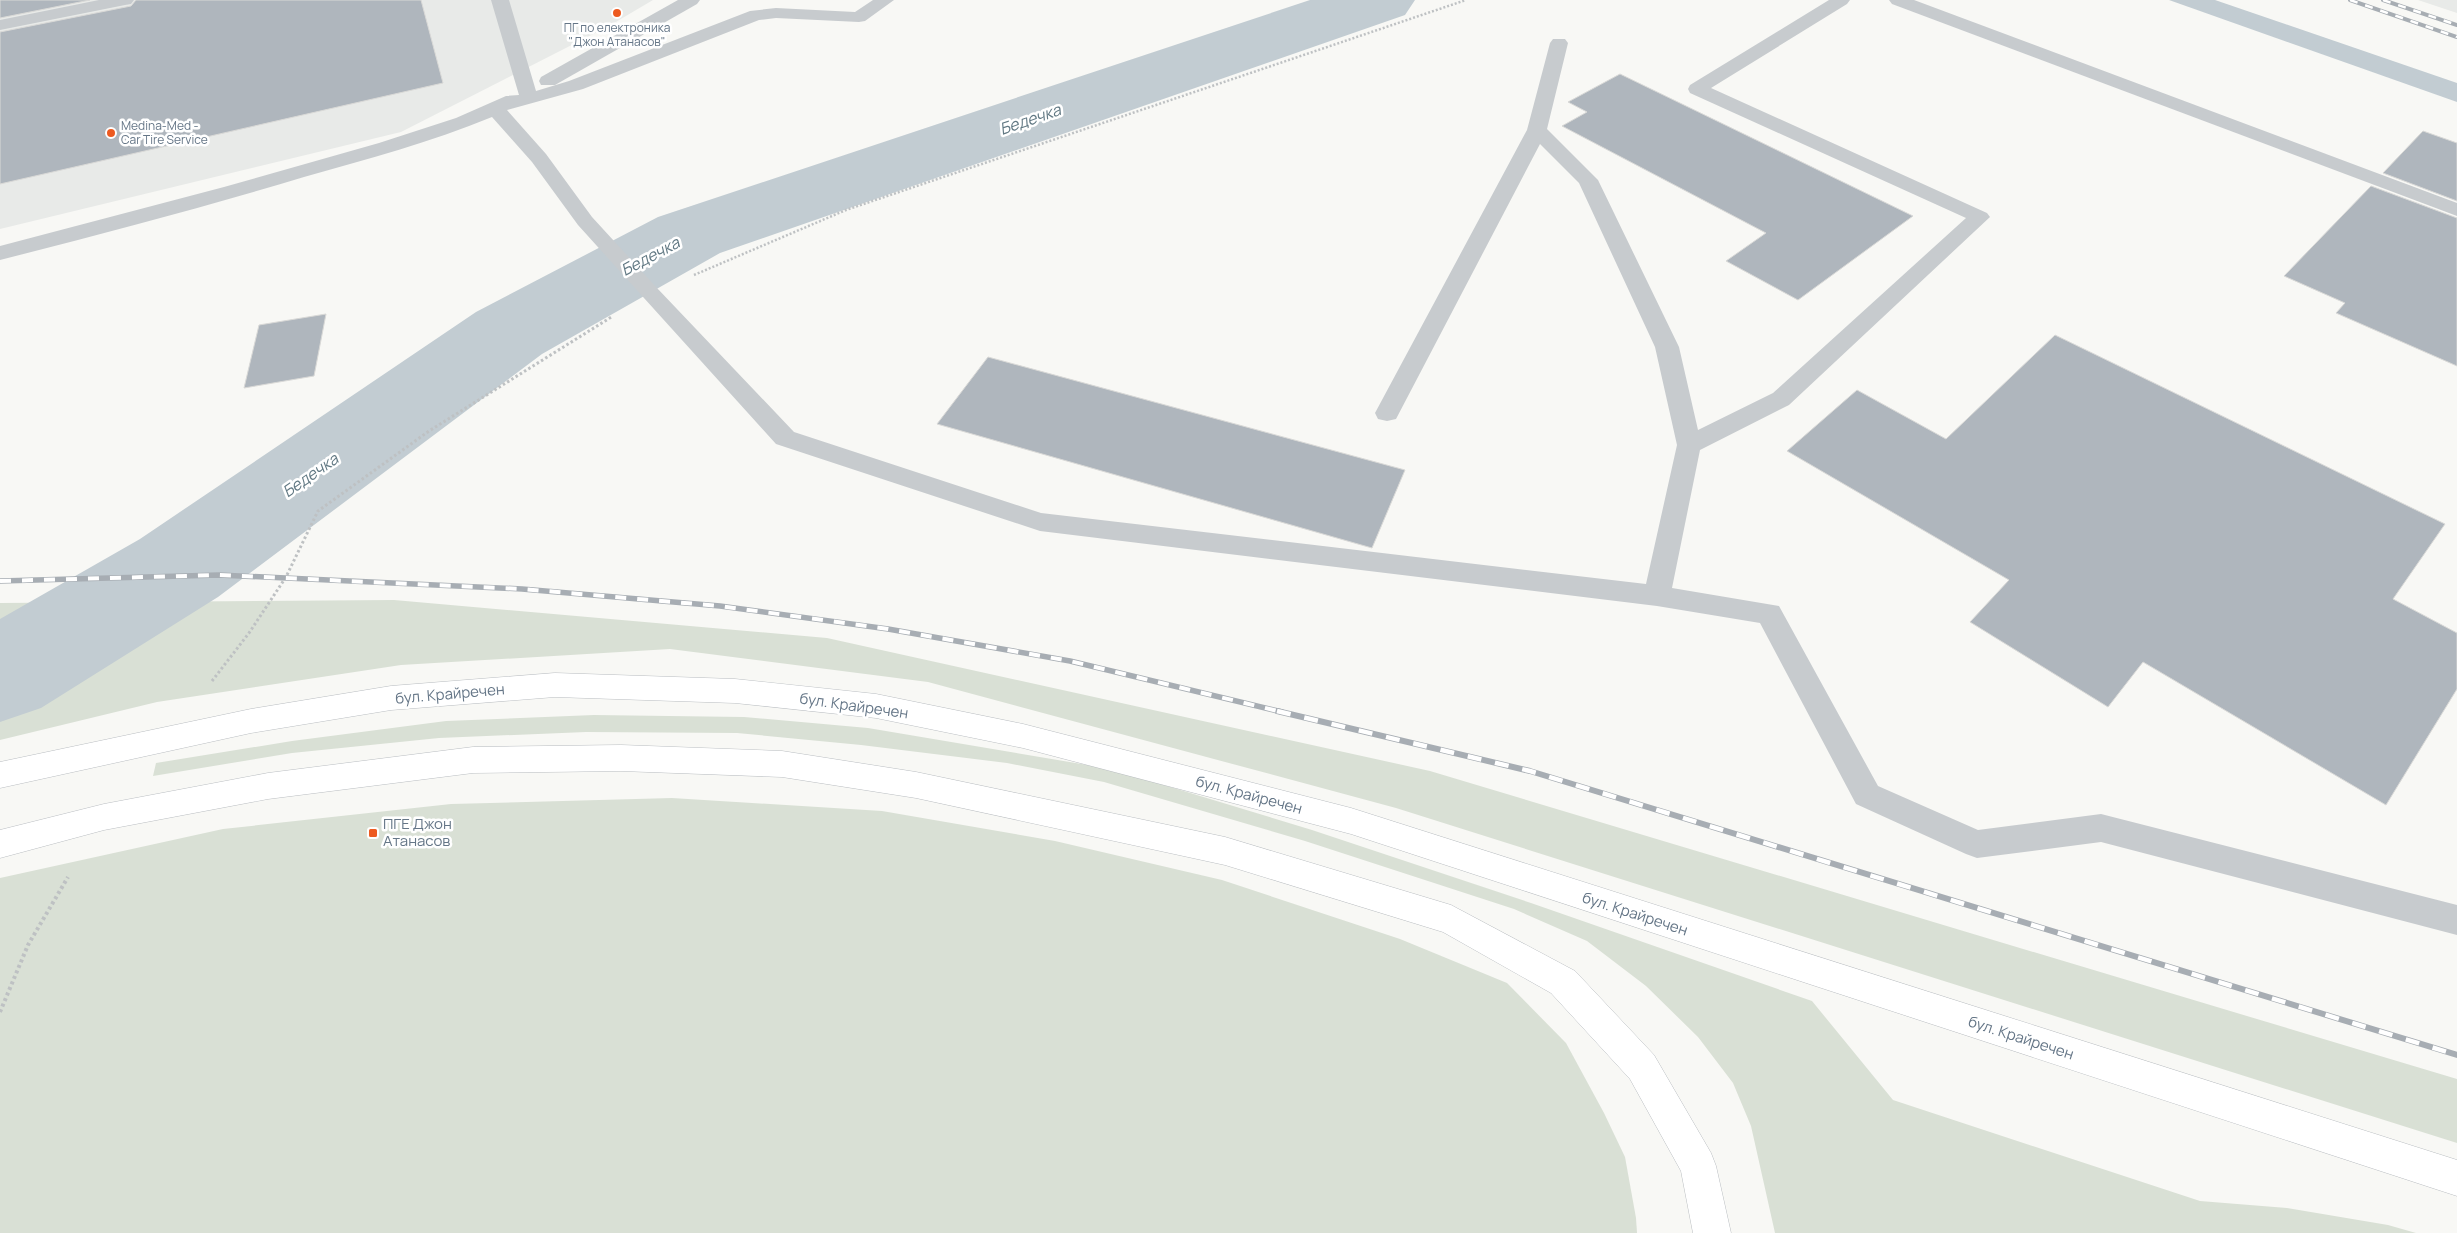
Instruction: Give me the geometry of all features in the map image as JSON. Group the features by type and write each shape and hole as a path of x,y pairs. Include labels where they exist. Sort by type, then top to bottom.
{"main road":[{"name":"бул. Крайречен","path":"0,775 251,721 391,698 555,685 735,691 876,706 1023,736 1351,821 2457,1178"},
{"path":"0,844 104,817 268,786 473,760 630,759 782,764 916,785 1224,851 1451,920 1563,982 1642,1067 1698,1166 1712,1233"}],"lane":[{"path":"0,25 124,0"},
{"path":"500,0 527,92"},
{"path":"0,253 266,182 420,138 465,122 527,92 691,0"},
{"path":"495,108 592,79 732,22 756,15 776,13 859,17 885,0"},
{"path":"1689,445 1781,399 1980,217 1696,89 1841,0"},
{"path":"1898,0 2457,210"},
{"path":"1387,413 1537,130 1559,43"},
{"path":"495,108 539,158 585,220 649,294 785,438 1040,522 1657,596 1769,614 1867,795 1977,844 2101,828 2457,920"},
{"path":"1537,130 1588,180 1667,348 1689,445 1657,596"}],"path":[{"path":"168,738 249,633 286,577 318,512 429,431 649,294 846,210 1466,0"},
{"path":"0,1012 28,945 104,817"}],"shaded area":[{"path":"0,0 653,0 609,26 401,132 0,229"},
{"path":"2169,0 2215,0 2457,83 2457,102"},
{"path":"2418,0 2457,0 2457,13"},
{"path":"394,600 827,638 1430,771 2457,1079 2457,1143 1396,808 928,682 670,649 401,665 157,702 0,740 0,603"},
{"path":"594,715 744,717 868,728 1111,769 1312,830 1531,903 1812,1001 1893,1100 2200,1201 2287,1208 2388,1225 2416,1233 1775,1233 1751,1126 1733,1083 1698,1037 1646,986 1587,941 1514,909 1305,841 1104,782 1007,763 861,745 737,733 586,732 439,738 292,753 153,776 156,763 292,741 446,721"},
{"path":"672,798 882,811 1055,841 1222,880 1400,939 1507,983 1566,1043 1604,1113 1625,1157 1637,1233 0,1233 0,878 223,829 451,804"}],"building":[{"path":"0,0 90,0 0,18"},
{"name":"Medina-Med - Car Tire Service","path":"136,0 421,0 443,83 0,184 0,32 131,6"},
{"path":"1620,74 1913,216 1798,300 1726,261 1766,233 1562,126 1587,112 1568,102"},
{"path":"2423,131 2457,143 2457,201 2383,173"},
{"path":"2371,186 2457,218 2457,366 2336,313 2345,303 2284,276"},
{"path":"326,314 314,376 244,388 259,325"},
{"path":"2055,335 2445,524 2393,599 2457,633 2457,689 2386,805 2143,662 2108,707 1970,622 2009,580 1787,451 1857,390 1946,439"},
{"path":"988,357 1405,470 1372,548 937,424"}],"waterway":[{"name":"Бедечка","path":"0,675 179,568 509,333 689,235 1380,0"}],"railway":[{"path":"2350,0 2457,37"},
{"path":"2383,0 2457,25"},
{"path":"0,581 219,575 522,589 720,606 888,629 1070,661 1282,712"},
{"path":"1277,711 1530,771 2457,1055"}],"place":[{"name":"ПГ по електроника \"Джон Атанасов\"","path":"617,13"},
{"name":"Medina-Med - Car Tire Service","path":"111,133"},
{"name":"ПГЕ Джон Атанасов","path":"373,833"}]}
